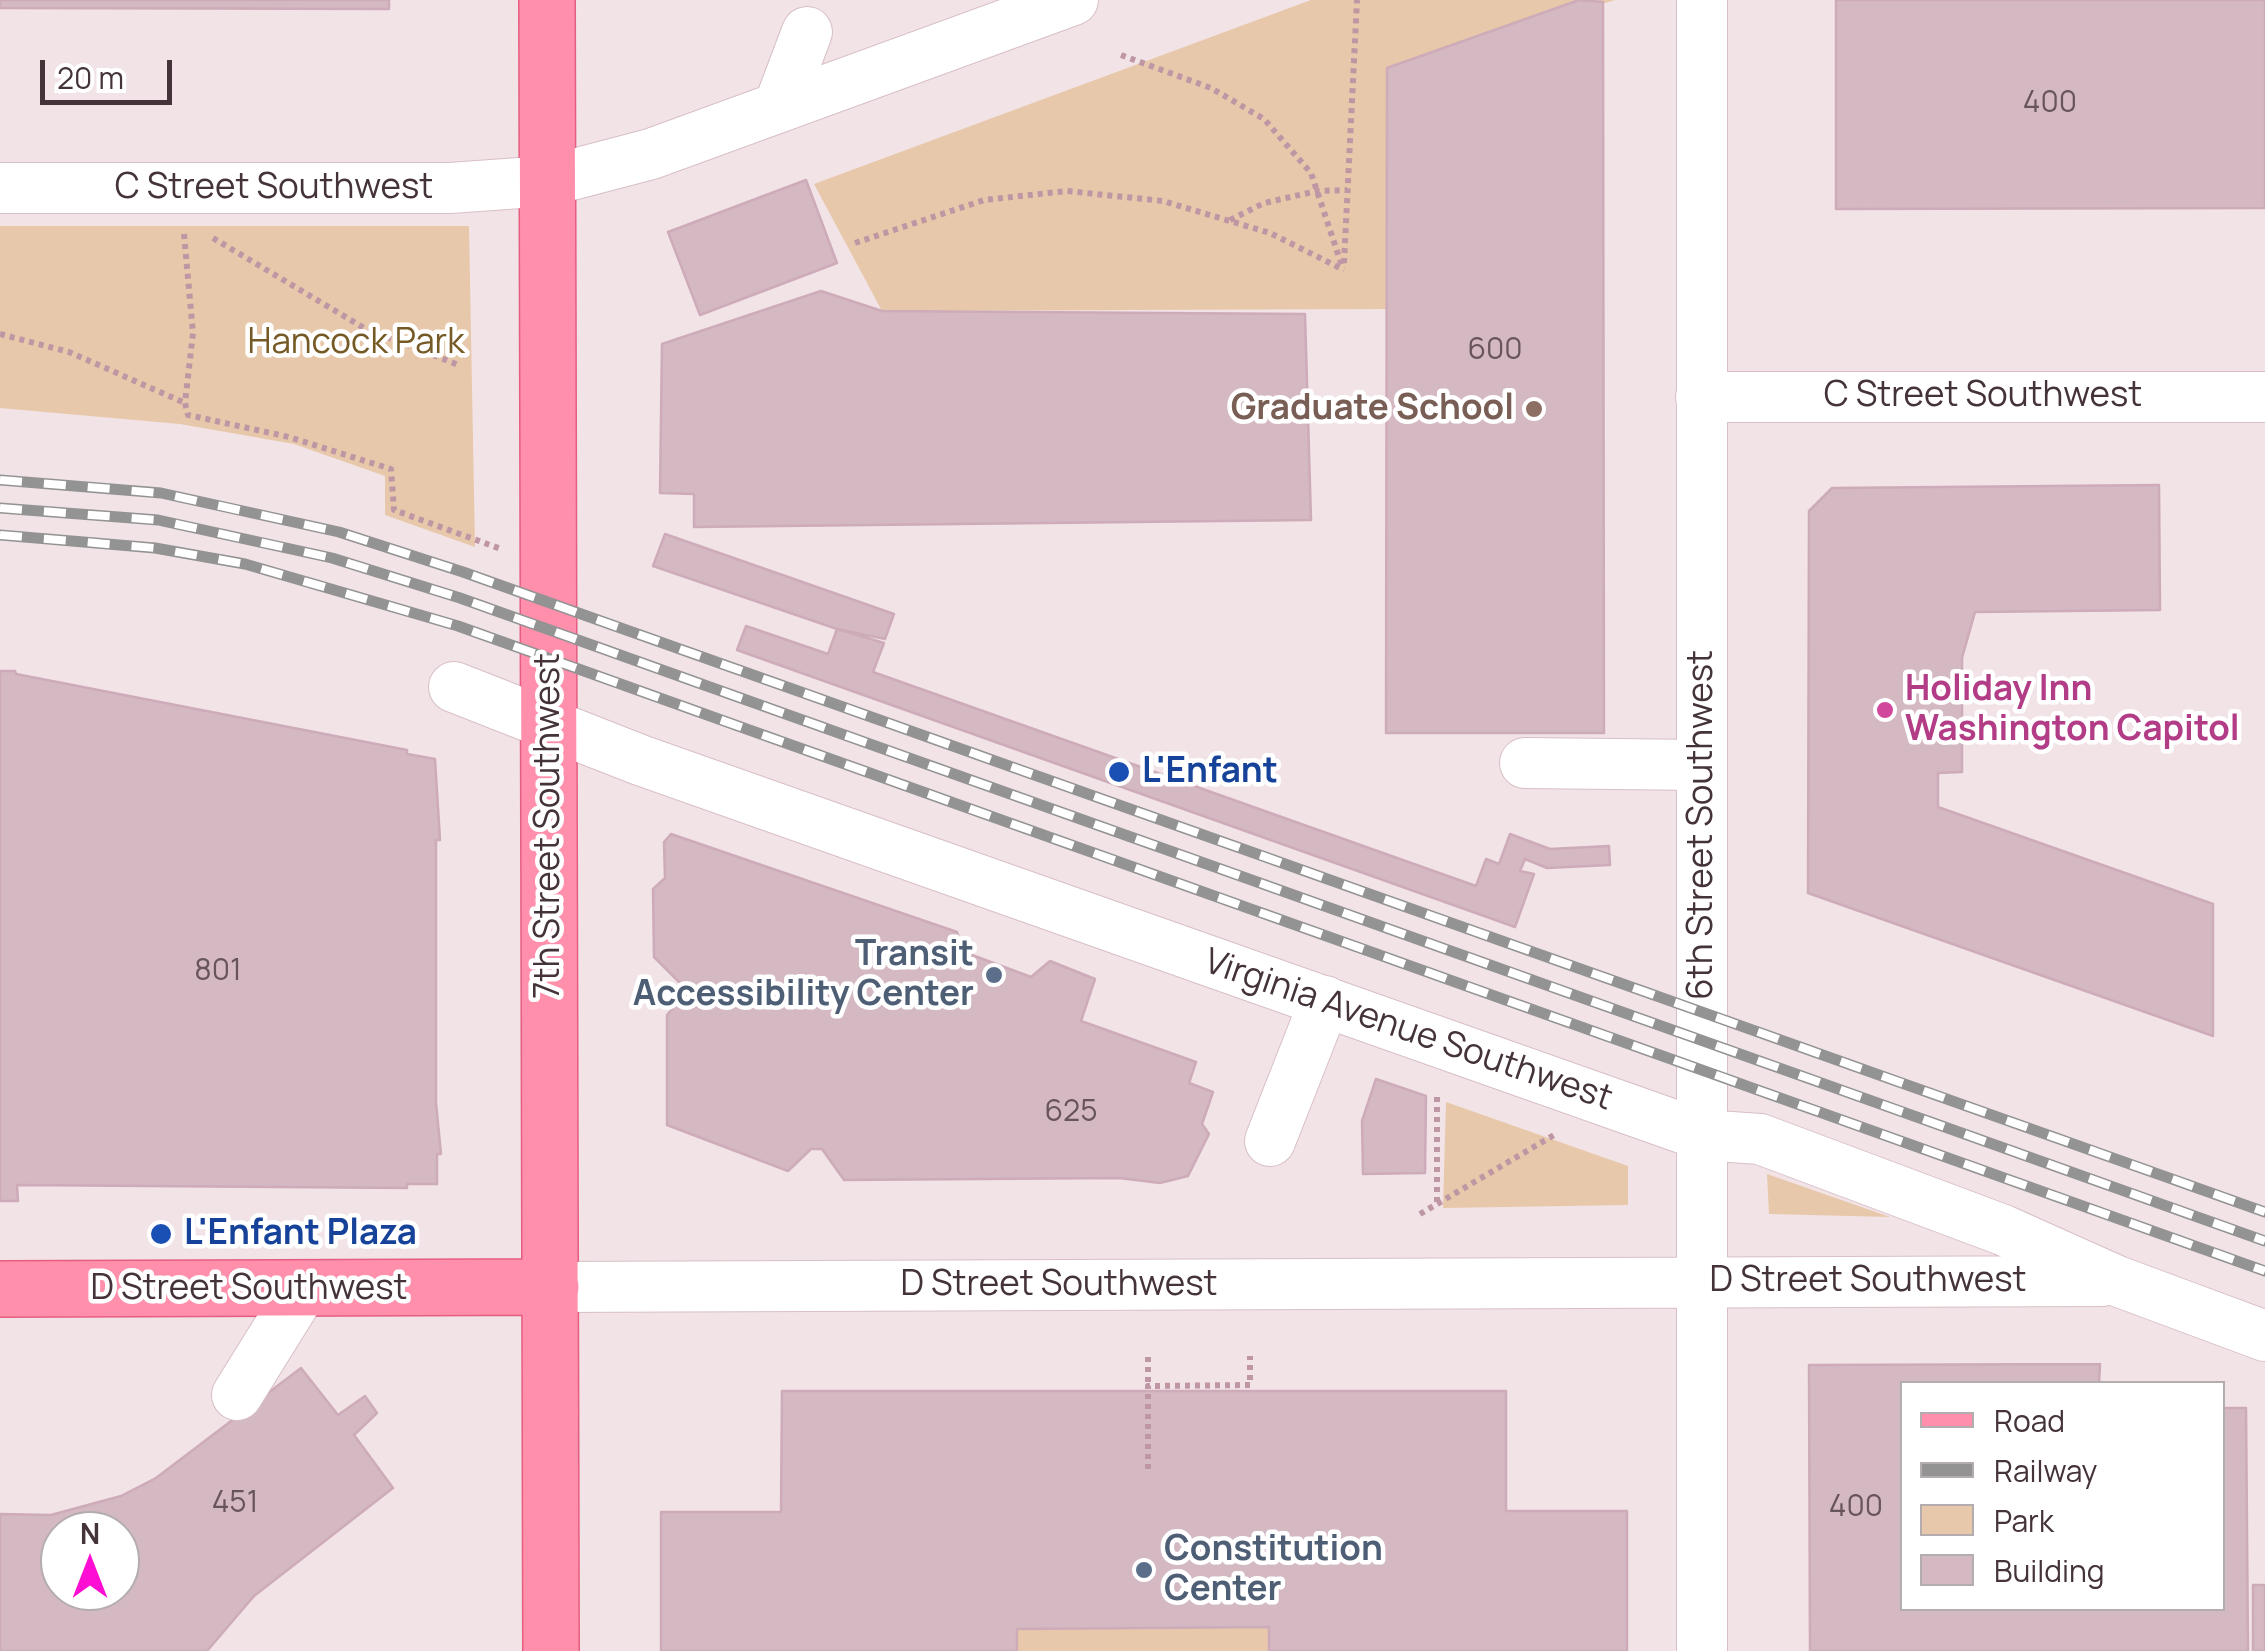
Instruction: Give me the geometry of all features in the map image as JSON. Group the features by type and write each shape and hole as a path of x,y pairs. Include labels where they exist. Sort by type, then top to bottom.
{"main road":[{"name":"7th Street Southwest","path":"547,0 551,1651"},
{"name":"D Street Southwest","path":"0,1289 552,1287"}],"street":[{"name":"C Street Southwest","path":"0,188 450,188 548,182 651,154 1073,0"},
{"name":"6th Street Southwest","path":"1702,0 1702,1651"},
{"path":"778,106 808,32"},
{"name":"C Street Southwest","path":"1701,397 2265,397"},
{"name":"Virginia Avenue Southwest","path":"454,687 548,726 1702,1135 1760,1139 2004,1230 2117,1282 2265,1336"},
{"path":"1525,763 1701,765"},
{"path":"1270,1140 1325,1001"},
{"name":"D Street Southwest","path":"552,1287 2117,1282"},
{"path":"236,1395 304,1289"}],"path":[{"path":"1344,270 1357,0"},
{"path":"1121,54 1211,88 1264,120 1312,173 1344,270"},
{"path":"1229,220 1264,203 1317,191 1348,190"},
{"path":"855,244 984,200 1067,191 1163,200 1270,233 1344,270"},
{"path":"461,366 364,328 219,240 184,227 193,334 185,403 188,415 289,437 391,469 394,510 503,550"},
{"path":"0,334 69,352 185,403"},
{"path":"1436,1203 1437,1093"},
{"path":"1420,1214 1554,1135"},
{"path":"1148,1386 1250,1385 1250,1356"},
{"path":"1148,1357 1148,1469"}],"green space":[{"path":"1311,0 1615,0 1387,68 1387,309 882,311 814,184"},
{"name":"Hancock Park","path":"0,226 469,226 475,547 385,515 385,476 294,444 180,424 0,408"},
{"path":"1446,1102 1628,1166 1628,1205 1443,1208"},
{"path":"1767,1174 1890,1217 1769,1214"},
{"path":"1269,1627 1269,1651 1017,1651 1017,1629"}],"building":[{"path":"0,0 389,0 389,9 0,8"},
{"path":"1579,0 1603,2 1604,733 1386,733 1387,68"},
{"path":"1836,0 2265,0 2265,208 1836,209"},
{"path":"806,180 837,263 700,315 668,232"},
{"path":"821,291 882,311 1305,314 1311,520 694,527 694,494 660,493 662,344"},
{"name":"Holiday Inn Washington Capitol","path":"2159,485 2160,610 1975,612 1962,658 1962,772 1938,773 1938,807 2213,904 2213,1036 1808,893 1809,511 1832,488"},
{"path":"665,534 894,614 885,639 837,629 653,566"},
{"path":"746,626 828,654 837,629 884,643 873,672 1476,886 1486,859 1499,864 1510,834 1550,849 1609,846 1610,865 1547,868 1525,859 1520,871 1534,874 1515,927 737,650"},
{"path":"0,671 407,750 407,754 435,759 440,840 436,840 436,1103 441,1154 437,1154 437,1184 407,1184 407,1188 17,1185 18,1201 0,1201"},
{"path":"671,834 957,932 964,952 1031,977 1050,961 1095,979 1081,1021 1196,1062 1189,1083 1213,1092 1202,1124 1209,1134 1188,1176 1160,1183 1119,1178 844,1180 822,1149 811,1149 788,1171 667,1125 667,1015 684,995 684,987 654,957 653,889 665,878 664,842"},
{"path":"1376,1079 1426,1096 1425,1173 1363,1174 1362,1121"},
{"path":"2100,1364 2099,1381 1900,1381 1900,1611 2225,1611 2225,1408 2246,1408 2248,1651 1810,1651 1809,1365"},
{"path":"301,1368 338,1415 365,1396 377,1413 354,1435 393,1488 254,1596 207,1651 0,1651 0,1514 40,1515 40,1611 140,1611 140,1511 66,1511 121,1496 156,1478"},
{"name":"Constitution Center","path":"782,1391 1506,1391 1506,1511 1627,1511 1627,1651 1269,1651 1269,1627 1017,1629 1017,1651 661,1651 661,1512 781,1512"},
{"path":"2253,1585 2265,1585 2265,1651 2253,1651"}],"railway":[{"path":"0,480 161,493 339,532 463,572 2265,1212"},
{"path":"0,508 158,520 332,558 460,598 2265,1241"},
{"path":"0,535 155,548 245,564 458,626 2265,1271"}],"place":[{"name":"Graduate School","path":"1534,409"},
{"name":"Holiday Inn Washington Capitol","path":"1885,710"},
{"name":"L'Enfant","path":"1119,772"},
{"name":"Transit Accessibility Center","path":"994,975"},
{"name":"L'Enfant Plaza","path":"161,1234"},
{"name":"Constitution Center","path":"1144,1570"}]}
